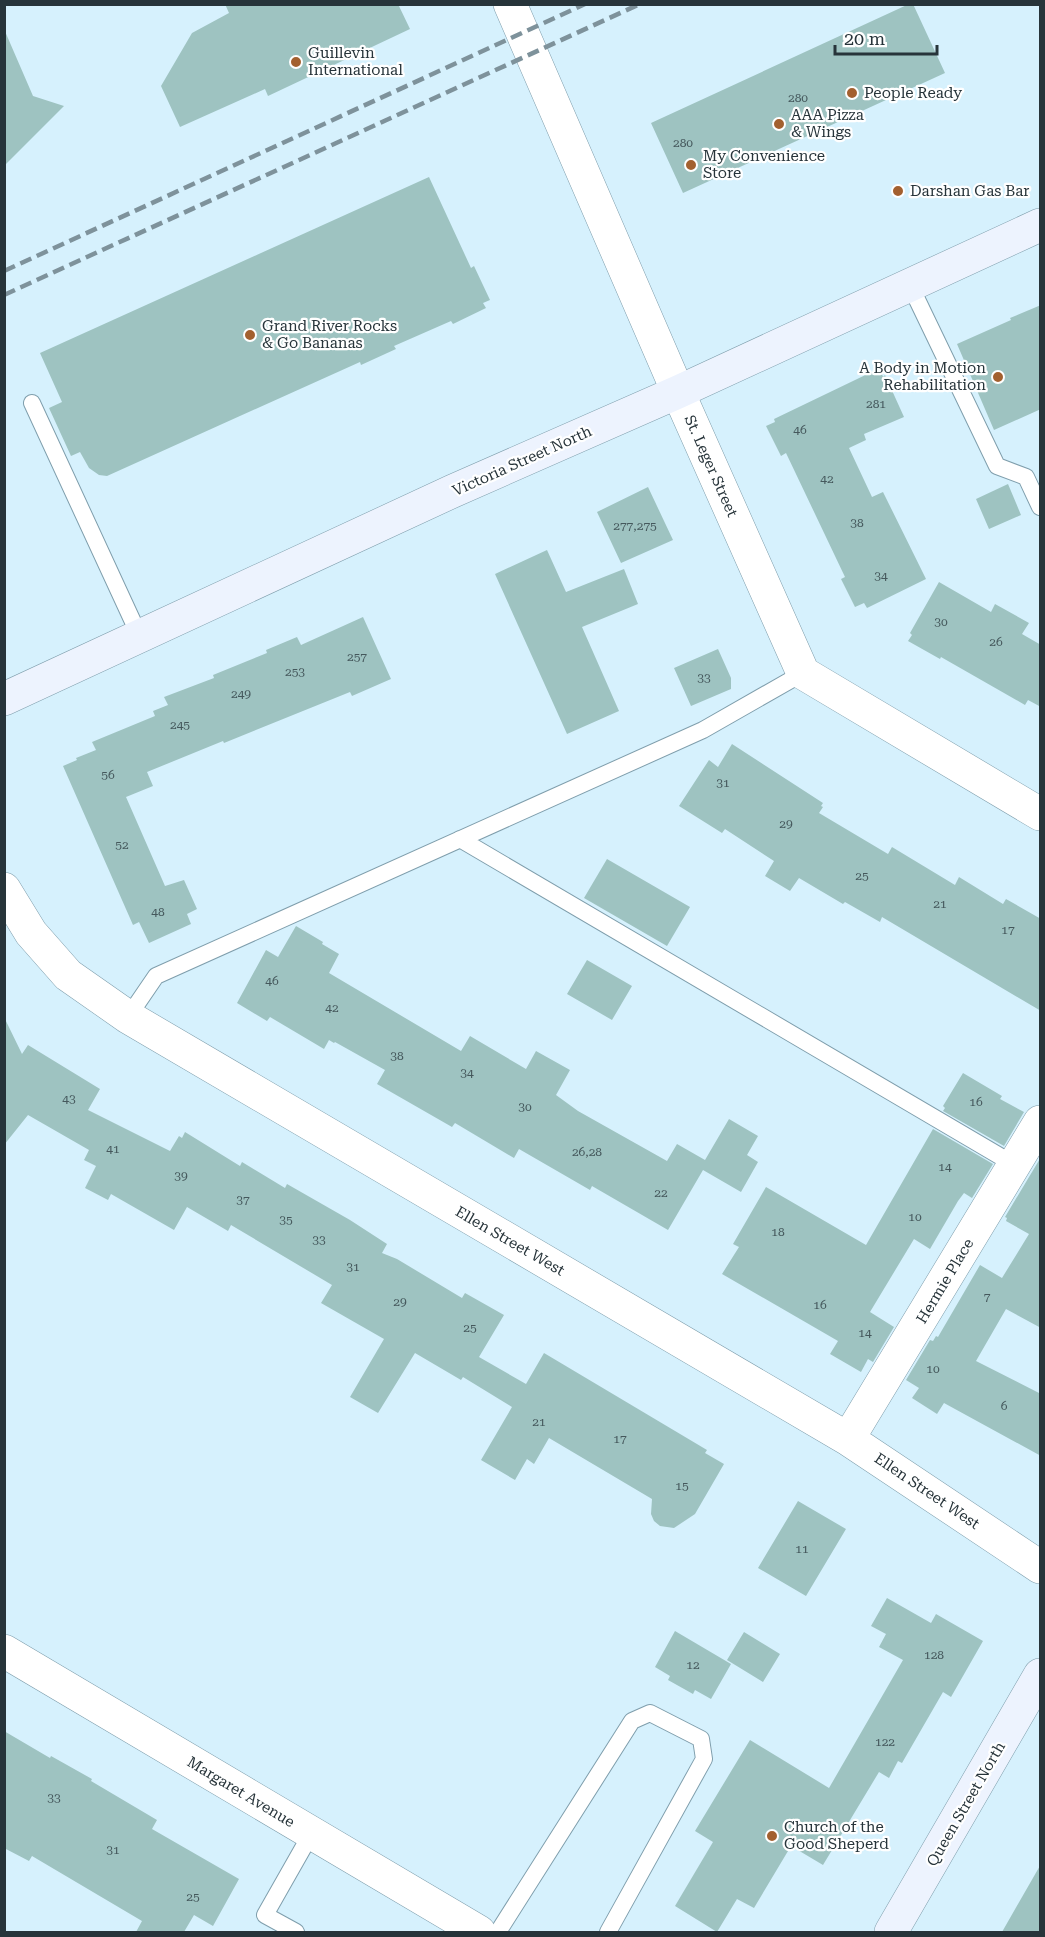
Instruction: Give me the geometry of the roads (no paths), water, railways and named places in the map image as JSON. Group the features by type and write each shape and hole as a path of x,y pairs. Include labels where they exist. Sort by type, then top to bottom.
{"main road":[{"name":"Victoria Street North","path":"4,699 453,491 678,392 1041,225"},
{"name":"Queen Street North","path":"891,1932 1041,1675"}],"street":[{"name":"St. Leger Street","path":"510,4 803,673"},
{"path":"803,673 1041,814"},
{"name":"Ellen Street West","path":"4,889 31,933 68,975 128,1017 848,1439 1041,1567"},
{"name":"Hermie Place","path":"848,1439 1041,1122"},
{"name":"Margaret Avenue","path":"4,1651 478,1932"}],"lane":[{"path":"910,285 997,466 1026,477 1041,507"},
{"path":"32,403 140,637"},
{"path":"128,1017 156,976 703,730 803,673"},
{"path":"460,840 1015,1165"},
{"path":"498,1932 632,1721 650,1713 701,1739 704,1759 608,1932"},
{"path":"296,1932 265,1915 311,1834"}],"railway":[{"path":"4,271 585,4"},
{"path":"4,295 640,4"}],"place":[{"name":"Guillevin International","path":"296,62"},
{"name":"People Ready","path":"852,93"},
{"name":"AAA Pizza & Wings","path":"779,124"},
{"name":"My Convenience Store","path":"691,165"},
{"name":"Darshan Gas Bar","path":"898,191"},
{"name":"Grand River Rocks & Go Bananas","path":"250,335"},
{"name":"A Body in Motion Rehabilitation","path":"998,377"},
{"name":"Church of the Good Sheperd","path":"772,1836"}]}
